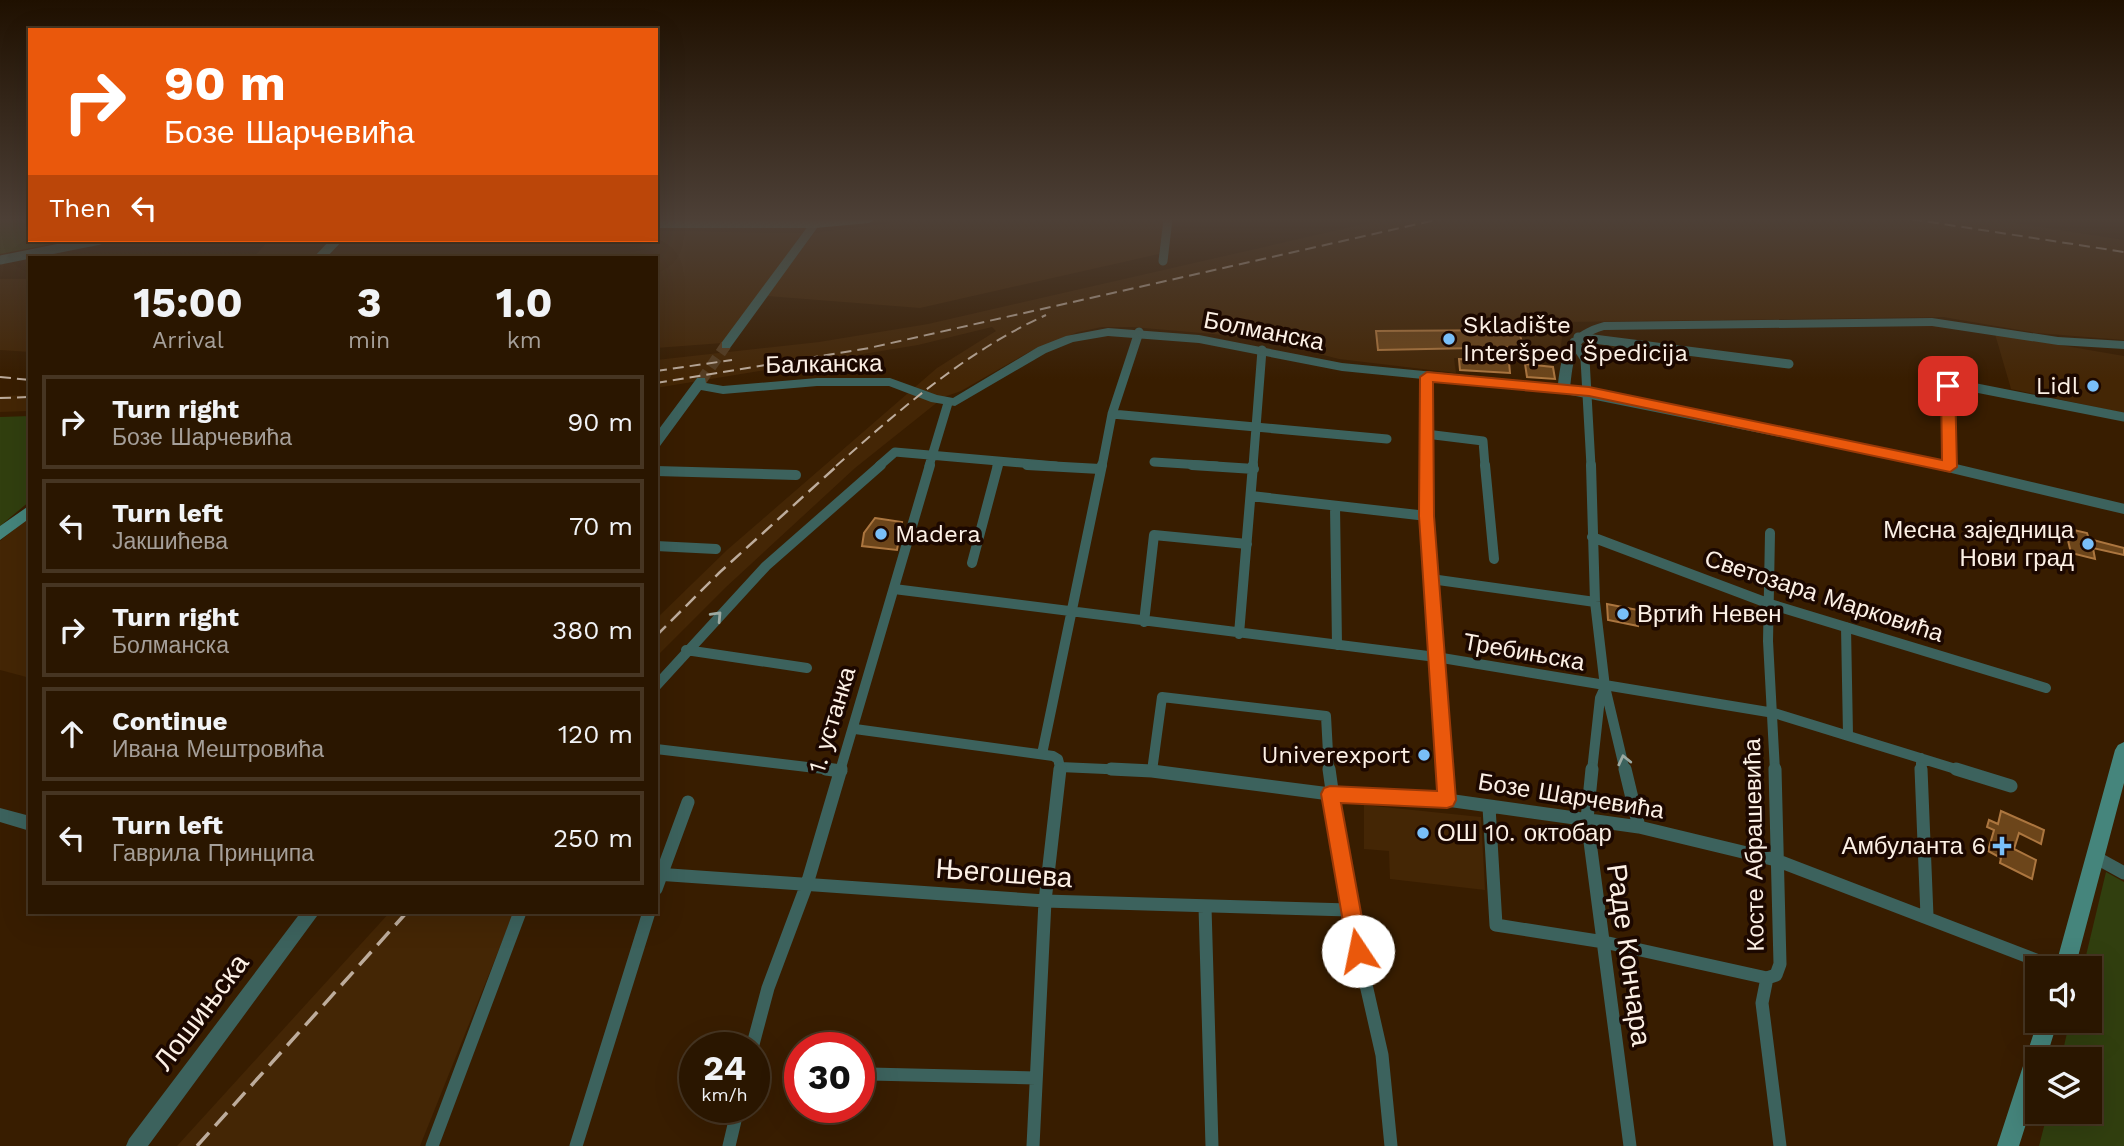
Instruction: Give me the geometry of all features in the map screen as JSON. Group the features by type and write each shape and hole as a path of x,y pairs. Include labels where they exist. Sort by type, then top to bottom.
{"main road":[{"path":"0,534 28,512"},
{"path":"2068,956 2124,750"},
{"path":"2008,1146 2044,1033"}],"street":[{"path":"726,345 779,272"},
{"path":"1564,389 1568,352 1576,340 1591,328 1604,326 1920,322 2067,342 2124,345"},
{"name":"Болманска","path":"948,403 963,399 1042,350 1070,339 1108,332 1139,332 1262,350 1311,362 1427,377 1589,391 1950,467 2124,509"},
{"path":"1042,754 1074,612 1112,414 1139,332"},
{"path":"1576,340 1789,364"},
{"name":"Раде Кончара","path":"1576,340 1585,359 1589,391 1595,602 1605,687 1639,827"},
{"path":"1239,634 1262,350"},
{"path":"1427,377 1427,516 1447,800"},
{"name":"Балканска","path":"658,440 699,383 723,390 817,382 890,382 948,403"},
{"path":"1950,467 1948,386 1951,383 2124,417"},
{"name":"1. устанка","path":"756,1032 768,988 807,884 855,729 948,403"},
{"path":"1112,414 1387,439"},
{"path":"1426,434 1483,441 1494,559"},
{"path":"658,684 686,650 766,566 895,452 998,463 1100,469"},
{"path":"1154,462 1254,469"},
{"path":"972,563 998,463"},
{"path":"658,471 796,475"},
{"path":"1251,496 1427,516"},
{"path":"1335,506 1337,645"},
{"name":"Косте Абрашевића","path":"1770,533 1768,641 1774,713 1780,964 1776,975 1767,978 1762,1003 1780,1146"},
{"path":"1144,622 1154,535 1247,544"},
{"name":"Светозара Марковића","path":"1592,537 1770,604 2046,688"},
{"path":"658,546 716,549"},
{"path":"1431,579 1595,602"},
{"name":"Требињска","path":"894,589 1436,657 1774,713 2011,786"},
{"path":"1846,627 1848,735"},
{"path":"686,650 807,668"},
{"name":"Раде Кончара","path":"1605,687 1600,698 1587,819 1630,1146"},
{"path":"1152,771 1162,697 1326,716 1330,794 1349,910 1382,1055 1391,1146"},
{"path":"855,729 1042,754 1058,759 1060,767 1045,901 1033,1146"},
{"path":"658,749 841,771"},
{"path":"1921,758 1927,916"},
{"name":"Бозе Шарчевића","path":"1060,767 1152,771 1330,794 1447,800 1639,827 1776,860 2027,956"},
{"path":"659,874 688,802"},
{"path":"1489,807 1496,925 1604,942 1767,978"},
{"path":"0,815 28,823"},
{"path":"2095,857 2124,873"},
{"name":"Његошева","path":"659,874 1045,901 1349,910"},
{"path":"1205,907 1212,1146"},
{"name":"Лошињска","path":"136,1146 310,914"},
{"path":"432,1146 519,914"},
{"path":"576,1146 648,914"},
{"path":"875,1074 1036,1079"},
{"path":"729,1146 734,1123"}],"shaded area":[{"path":"658,272 774,272 723,343 658,348"},
{"path":"785,272 1077,272 920,308 767,296"},
{"path":"1153,272 2124,272 2124,340 2037,333 1943,317 1564,322 1559,361 1454,358 1456,373 1339,359 1264,340 1213,334 1132,327 1102,327 1078,332 1029,352 961,391 944,397 855,468 725,588 658,655 658,617 727,550 937,368 996,331 992,327 918,345 658,388 658,360 819,342 928,324"},
{"path":"0,279 28,279 28,352 0,350"},
{"path":"1995,334 2124,356 2124,413 2011,389"},
{"path":"28,395 28,411 0,412 0,396"},
{"path":"28,518 28,677 0,670 0,541"},
{"name":"ОШ 10. октобар","path":"1364,805 1481,817 1485,890 1390,879 1389,851 1364,849"},
{"path":"388,914 513,914 420,1146 177,1146"}],"green space":[{"path":"28,416 28,503 0,526 0,417"},
{"path":"2106,872 2124,882 2124,1146 2039,1146 2045,1124 2102,1124 2102,1047 2064,1047 2067,1033 2102,1033 2102,956 2086,956"}],"building":[{"name":"Skladište Interšped Špedicija","path":"1518,330 1524,347 1378,350 1376,331"},
{"path":"1459,359 1509,362 1510,373 1460,370"},
{"path":"1525,364 1553,367 1555,379 1527,377"},
{"name":"Madera","path":"875,518 902,522 897,550 862,546 864,533"},
{"name":"Месна заједница Нови град","path":"2065,528 2087,533 2089,539 2124,548 2124,555 2093,548 2095,559 2071,553"},
{"name":"Вртић Невен","path":"1607,604 1638,610 1638,626 1608,620"},
{"name":"Амбуланта 6","path":"2001,811 2044,830 2041,844 2019,833 2014,849 2036,860 2032,879 2000,863 2001,858 1988,851 1994,830 1987,827 1989,820 1998,824"}],"tunnel":[{"path":"701,381 726,345"}],"railway":[{"path":"658,383 869,348 1203,272"},
{"path":"836,466 910,402 961,364 988,346 1046,315"},
{"path":"658,371 732,360"},
{"path":"0,377 28,380"},
{"path":"0,398 28,397"},
{"path":"658,634 720,572 838,465"},
{"path":"197,1146 405,914"}],"place":[{"name":"Skladište Interšped Špedicija","path":"1449,339"},
{"name":"Lidl","path":"2093,386"},
{"name":"Madera","path":"881,534"},
{"name":"Месна заједница Нови град","path":"2088,544"},
{"name":"Вртић Невен","path":"1623,614"},
{"name":"Univerexport","path":"1424,755"},
{"name":"ОШ 10. октобар","path":"1423,833"},
{"name":"Амбуланта 6","path":"2002,846"}],"route":[{"path":"1358,951 1330,794 1447,800 1427,516 1427,377 1589,391 1950,467 1948,386"}]}
